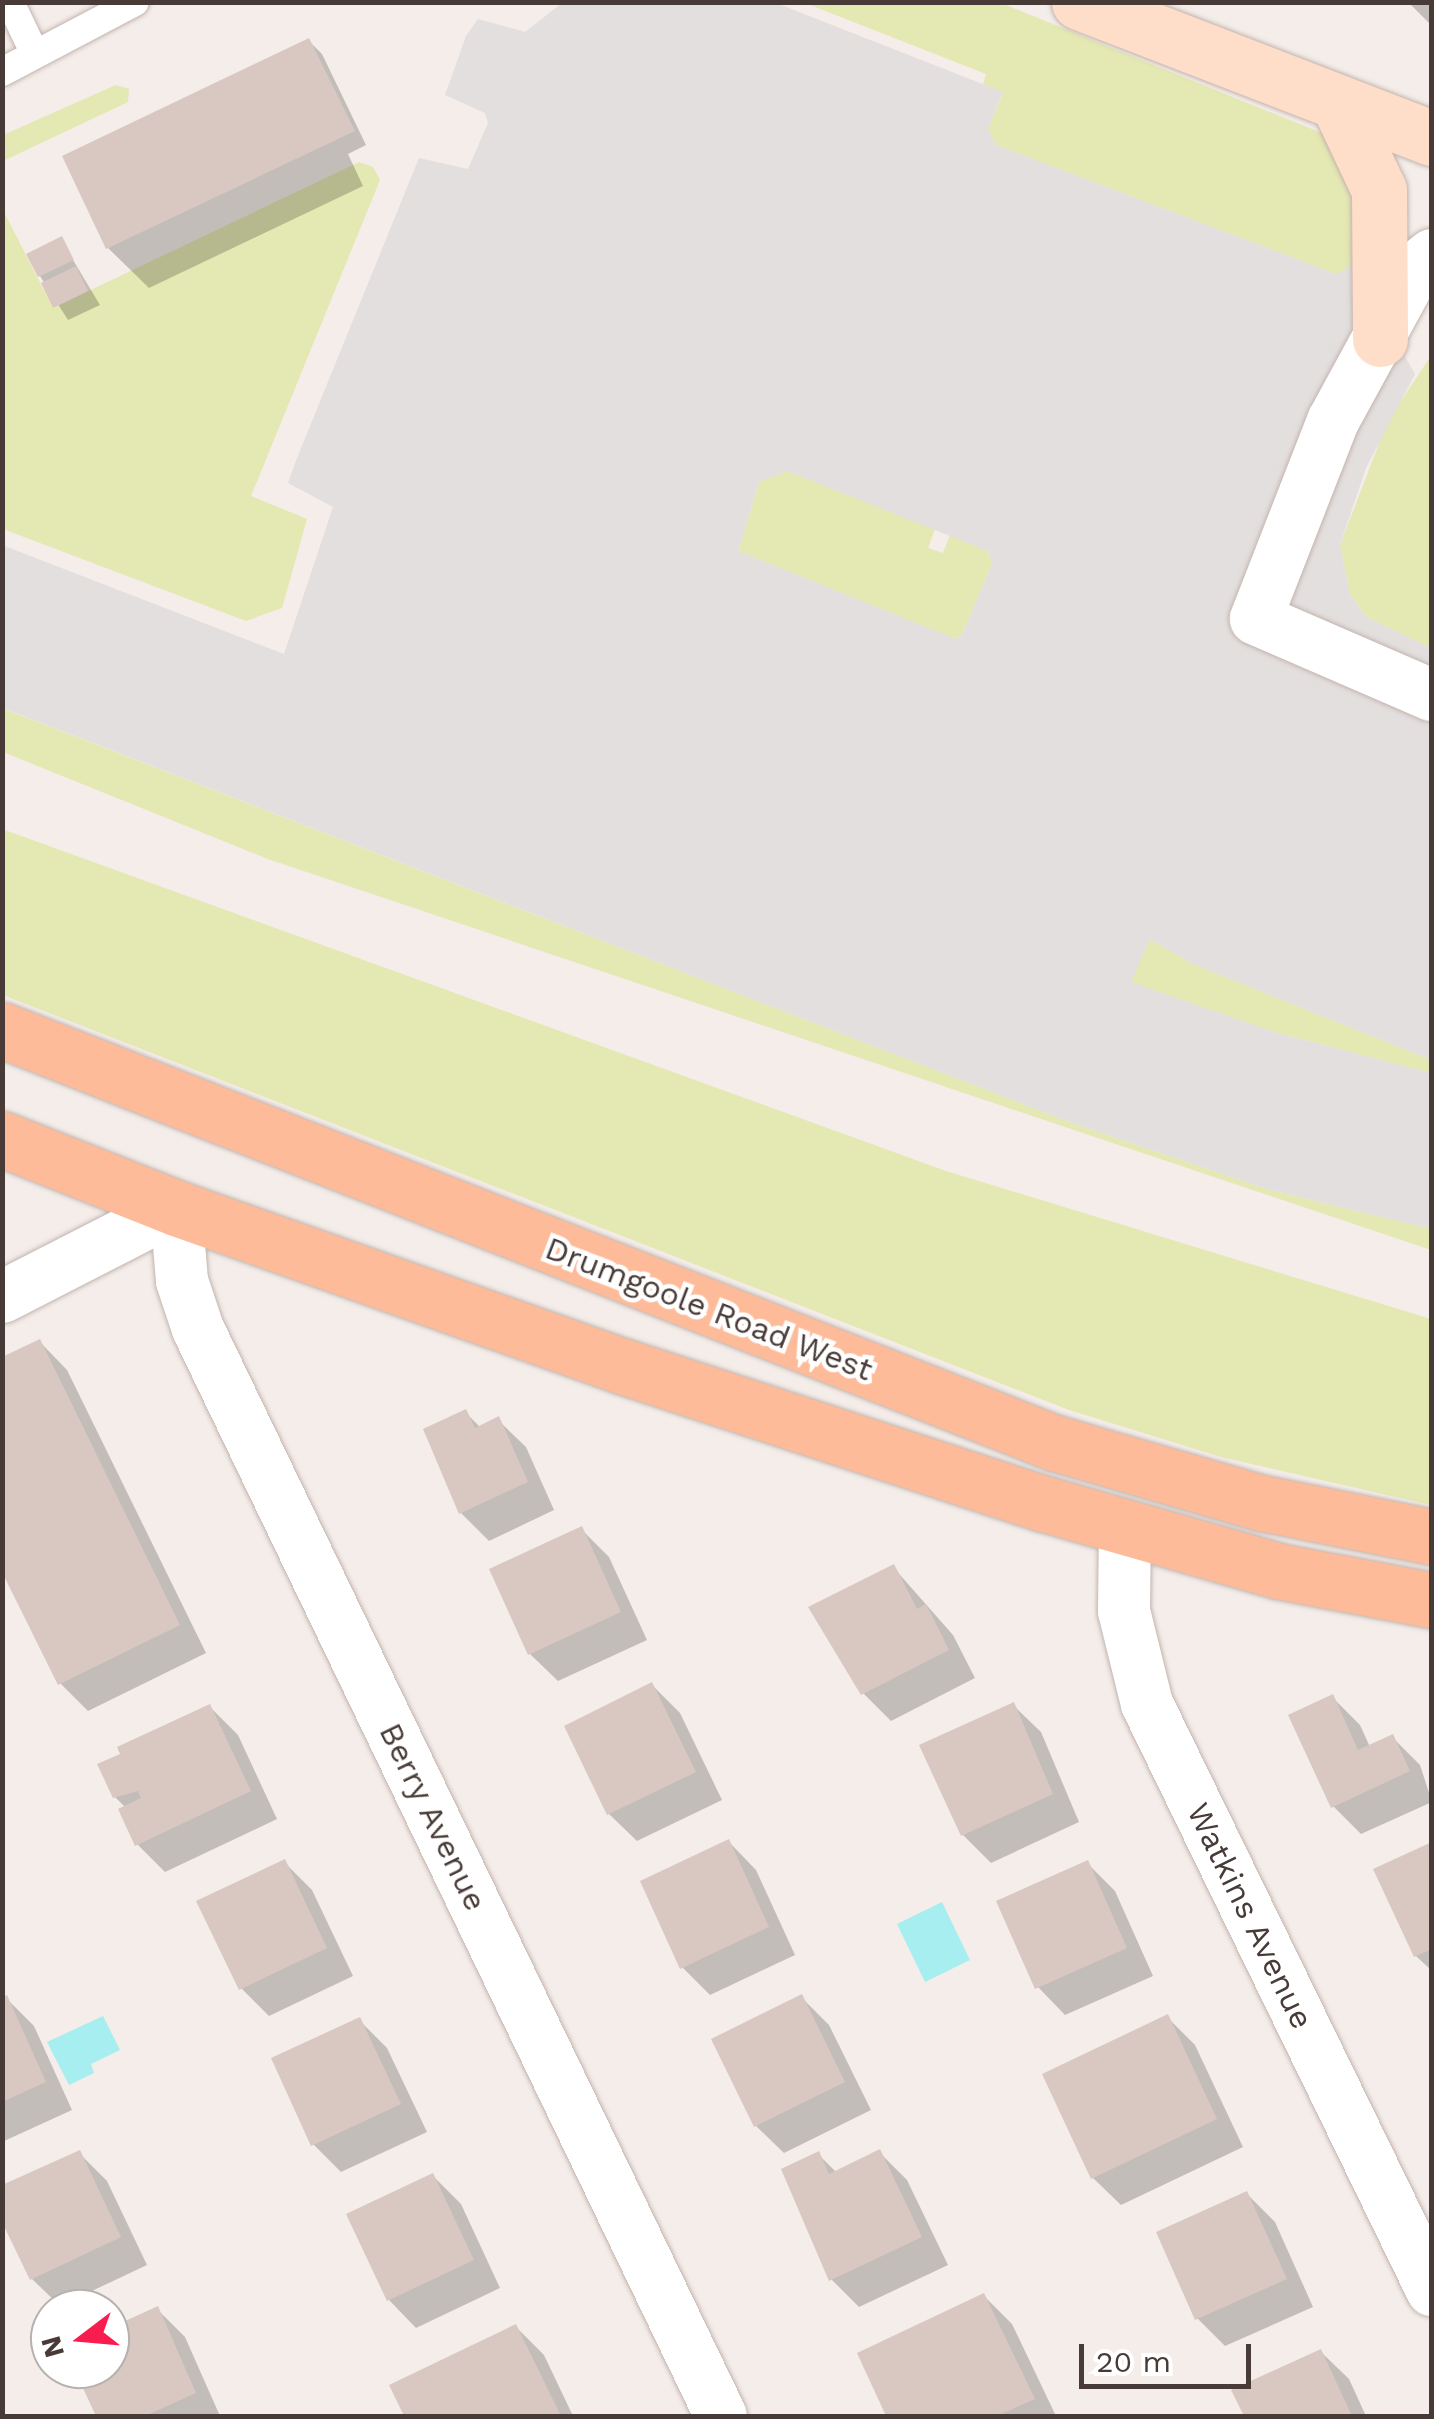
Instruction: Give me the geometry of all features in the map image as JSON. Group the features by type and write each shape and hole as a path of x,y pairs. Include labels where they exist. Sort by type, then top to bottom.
{"main road":[{"path":"1079,2 1432,138"},
{"path":"1338,103 1379,190 1380,339"},
{"name":"Drumgoole Road West","path":"2,1030 1055,1443 1262,1503 1432,1537"},
{"path":"2,1138 176,1208 622,1366 1125,1527 1278,1571 1432,1600"}],"street":[{"path":"1432,254 1417,267 1334,422 1256,619 1432,695"},
{"path":"1380,339 1432,311"},
{"path":"2,1297 176,1208"},
{"name":"Berry Avenue","path":"176,1208 182,1280 198,1329 721,2416"},
{"name":"Watkins Avenue","path":"1125,1527 1124,1611 1147,1704 1432,2290"}],"lane":[{"path":"10,2 34,52"},
{"path":"2,72 135,2"},
{"path":"2,44 34,52"}],"green space":[{"path":"805,3 1001,3 1329,136 1356,162 1352,266 1336,274 996,145 988,129 1003,93 983,84 986,74"},
{"path":"116,85 129,89 128,102 3,161 3,135"},
{"path":"359,162 373,167 380,180 251,496 307,519 282,608 246,621 3,529 2,208 53,308"},
{"path":"1431,356 1431,648 1366,617 1350,594 1340,545 1388,420"},
{"path":"787,471 935,529 928,548 943,553 950,535 988,551 992,564 962,635 955,639 738,551 759,482"},
{"path":"2,708 1072,1123 1267,1189 1431,1229 1431,1250 268,859 3,752"},
{"path":"2,829 946,1171 1431,1319 1431,1505 1221,1457 1069,1410 3,995"},
{"path":"1150,939 1191,963 1431,1060 1431,1073 1277,1033 1130,982"}],"shaded area":[{"path":"562,3 776,3 1003,92 988,129 996,145 1336,274 1352,266 1415,374 1366,468 1340,545 1350,594 1366,617 1431,648 1431,1060 1191,963 1150,939 1131,982 1277,1033 1431,1073 1431,1229 1267,1189 1072,1123 3,708 2,545 284,654 333,507 288,483 297,458 419,158 468,169 488,123 485,113 445,95 466,36 478,19 525,32","holes":["787,471 988,551 992,564 962,635 956,639 738,551 759,482"]}],"water":[{"path":"942,1902 970,1960 925,1982 897,1924"},
{"path":"103,2016 120,2050 91,2064 94,2073 69,2085 47,2042"}],"building":[{"path":"309,38 355,131 106,249 62,156"},
{"path":"62,236 74,260 38,277 26,254"},
{"path":"76,266 88,291 53,308 41,283"},
{"path":"40,1339 180,1625 58,1685 2,1572 2,1357"},
{"path":"466,1409 475,1428 499,1416 528,1482 459,1514 423,1429"},
{"path":"582,1526 621,1612 528,1655 489,1569"},
{"path":"894,1564 917,1609 926,1604 949,1650 861,1695 808,1607"},
{"path":"652,1682 696,1772 607,1815 564,1726"},
{"path":"1333,1694 1358,1750 1393,1734 1410,1771 1331,1808 1288,1715"},
{"path":"1014,1702 1053,1794 961,1836 919,1745"},
{"path":"210,1704 251,1791 135,1846 118,1809 141,1798 138,1791 113,1798 97,1764 120,1754 117,1747"},
{"path":"729,1839 769,1927 680,1969 640,1881"},
{"path":"1432,1842 1432,1949 1414,1957 1373,1869"},
{"path":"285,1859 327,1948 239,1990 196,1901"},
{"path":"1088,1860 1127,1948 1035,1989 996,1901"},
{"path":"802,1994 845,2082 754,2127 711,2039"},
{"path":"7,1995 46,2082 2,2102 2,1997"},
{"path":"1168,2014 1217,2119 1091,2179 1042,2074"},
{"path":"360,2017 401,2104 311,2146 271,2058"},
{"path":"880,2149 922,2237 829,2281 781,2169 819,2151 829,2174"},
{"path":"80,2150 121,2237 30,2280 2,2222 2,2185"},
{"path":"433,2173 474,2260 387,2301 346,2214"},
{"path":"1247,2191 1287,2279 1195,2320 1156,2232"},
{"path":"984,2293 1035,2399 997,2416 886,2416 857,2353"},
{"path":"158,2306 196,2393 145,2416 96,2416 83,2389 130,2389 130,2319"},
{"path":"516,2324 561,2416 404,2416 389,2385"},
{"path":"1321,2349 1352,2416 1244,2416 1231,2390"}]}
